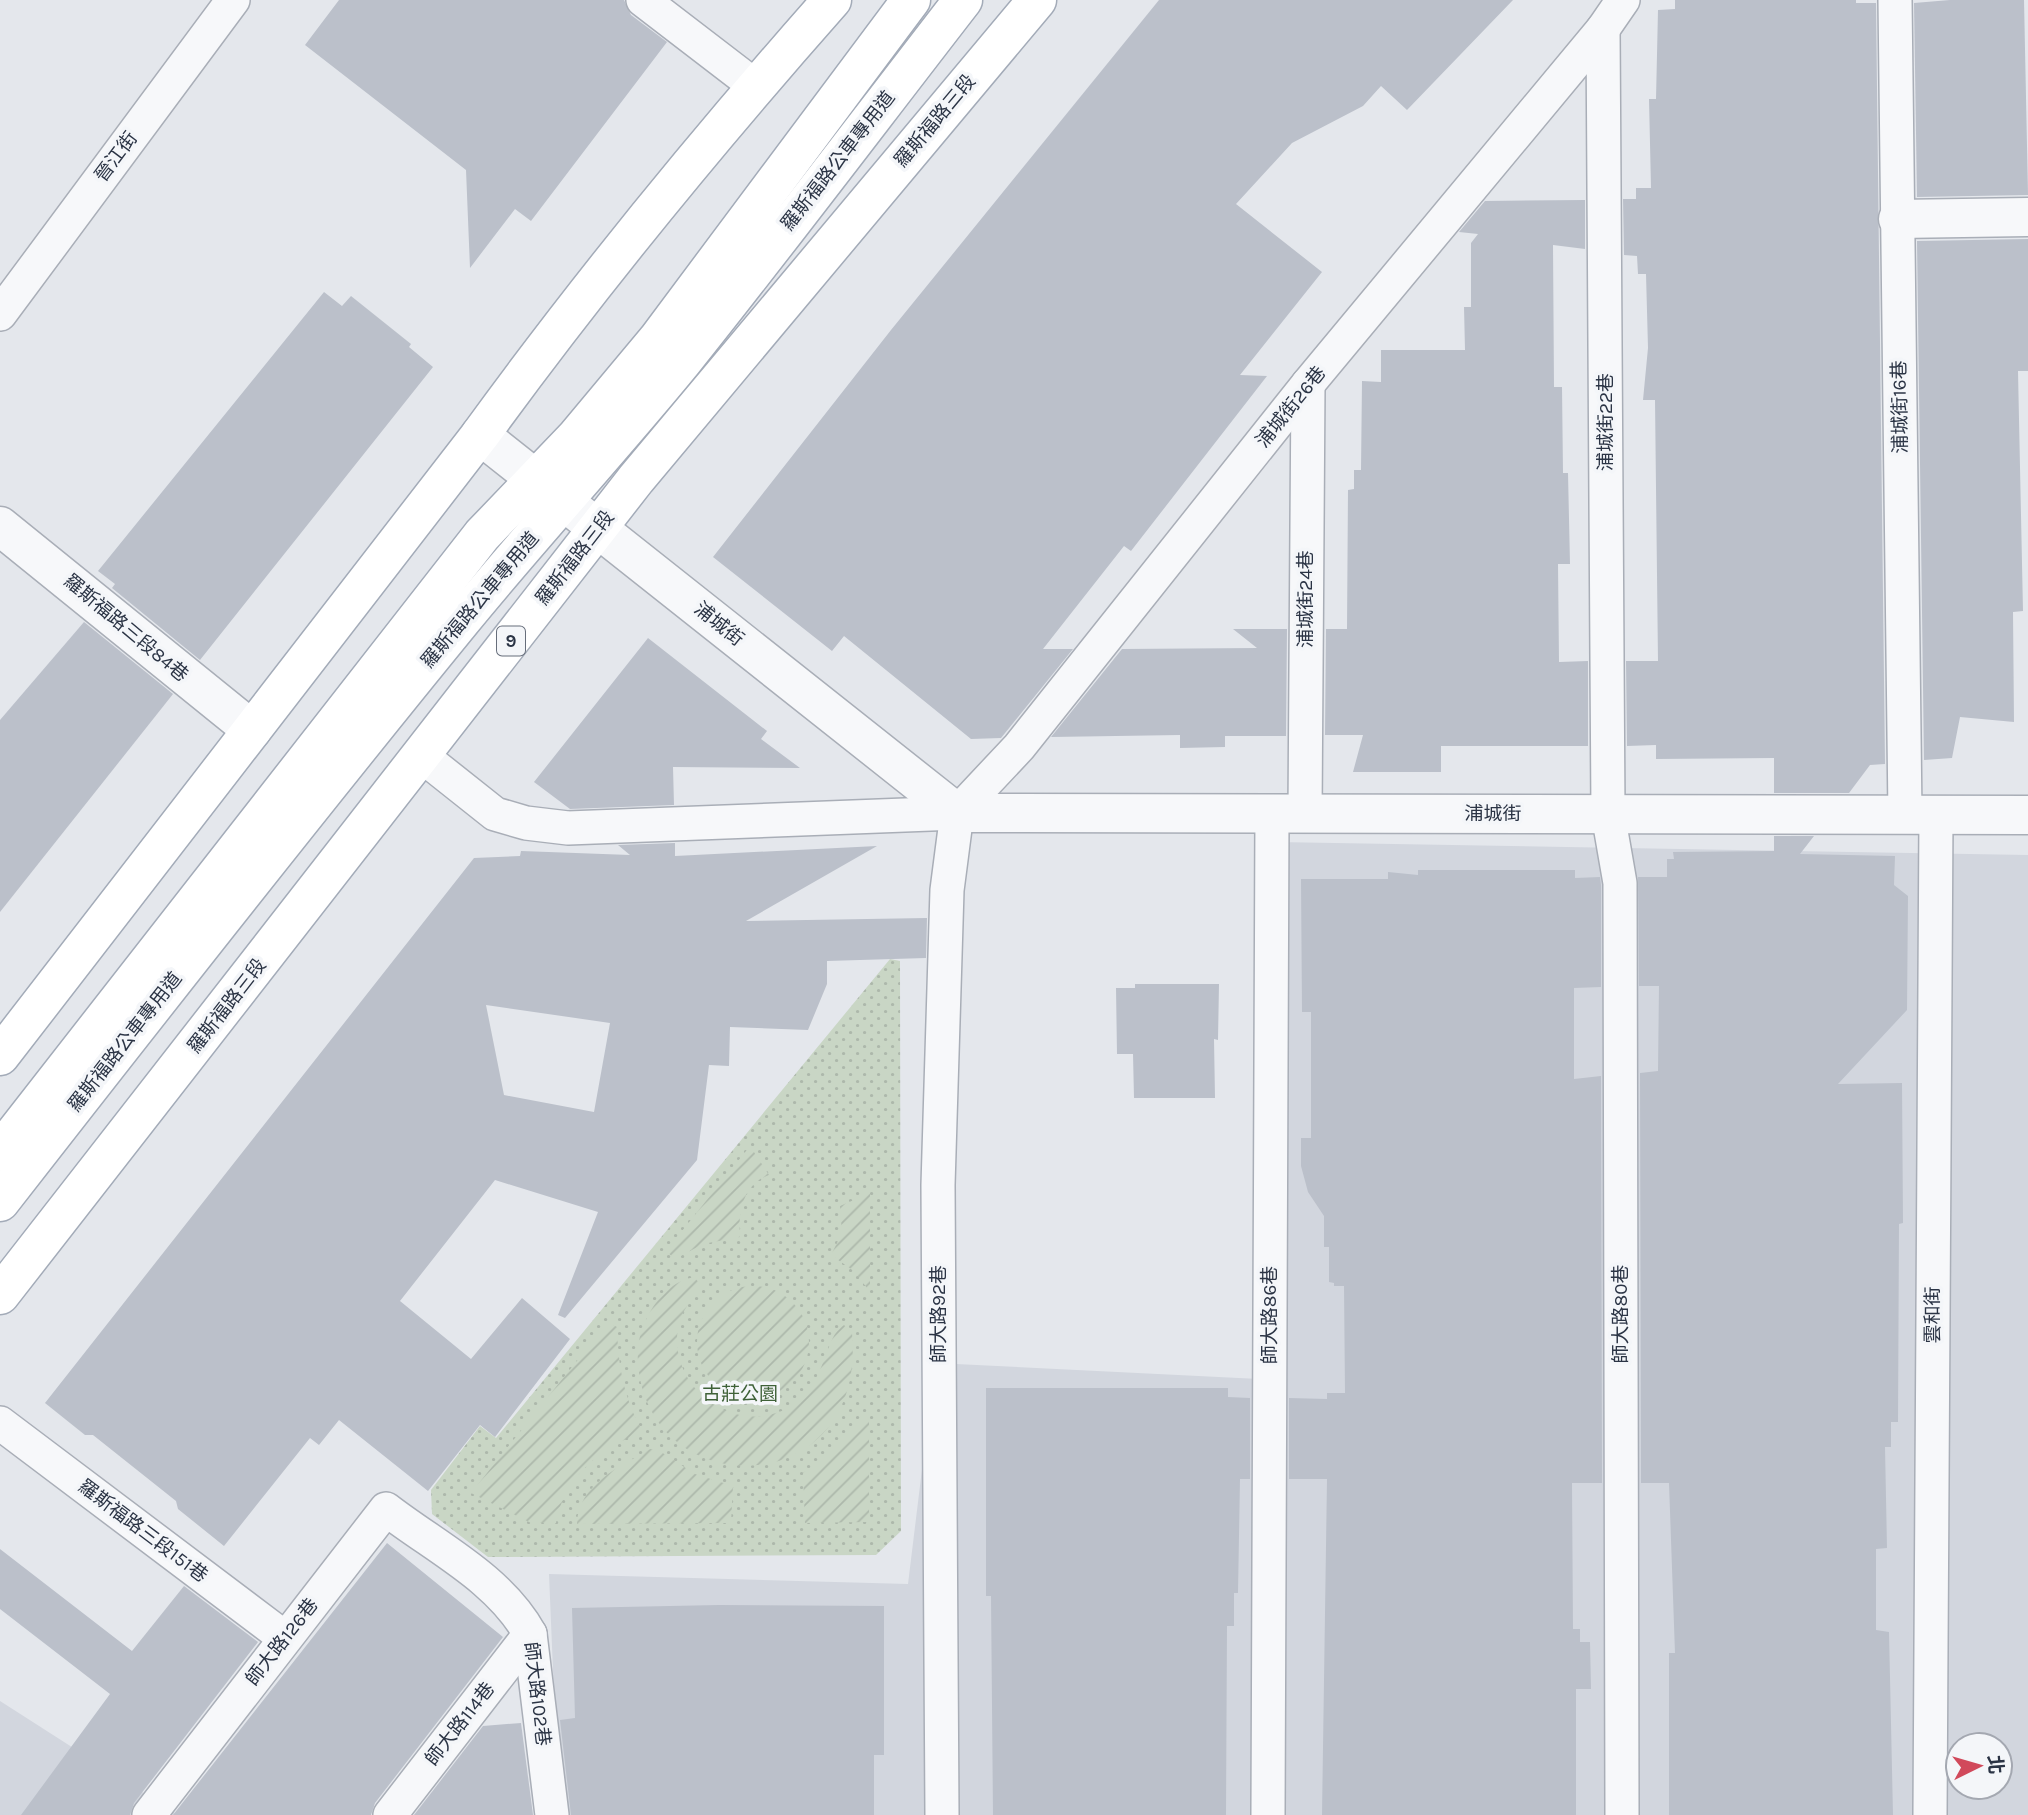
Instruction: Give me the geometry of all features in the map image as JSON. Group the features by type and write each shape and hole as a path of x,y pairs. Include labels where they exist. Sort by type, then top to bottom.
{"main road":[{"path":"0,1056 481,435 520,379 755,86 832,0"},
{"name":"羅斯福路公車專用道","path":"0,1202 262,866 550,489 576,438 657,340 911,0"},
{"name":"羅斯福路公車專用道","path":"0,1152 482,535 550,489 604,457 685,358 963,0"},
{"name":"羅斯福路三段","path":"0,1295 422,757 636,479 1037,0"}],"street":[{"path":"1898,219 2028,217"},
{"name":"浦城街","path":"481,435 957,813 2028,815"},
{"name":"羅斯福路三段84巷","path":"0,526 252,730"}],"lane":[{"name":"晉江街","path":"0,314 233,0"},
{"path":"643,0 755,86"},
{"name":"浦城街26巷","path":"957,813 1019,747 1308,384 1603,29 1623,0"},
{"name":"浦城街16巷","path":"1895,0 1898,219 1921,815"},
{"name":"浦城街22巷","path":"1603,29 1608,814"},
{"name":"浦城街24巷","path":"1288,814 1308,384"},
{"name":"浦城街","path":"422,757 495,814 526,823 568,828 957,813"},
{"name":"師大路92巷","path":"942,1815 938,1185 947,890 957,813"},
{"name":"師大路86巷","path":"1268,1815 1288,814"},
{"name":"師大路80巷","path":"1608,814 1620,883 1622,1815"},
{"name":"雲和街","path":"1921,815 1930,1815"},
{"name":"羅斯福路三段151巷","path":"0,1423 285,1638"},
{"name":"師大路126巷","path":"149,1815 386,1508 424,1538"},
{"name":"師大路102巷","path":"424,1538 496,1589 518,1612 530,1634 552,1815"},
{"name":"師大路114巷","path":"390,1815 530,1634"}],"shaded area":[{"path":"1276,842 2028,855 2028,1815 559,1815 549,1574 908,1584 935,1363 1259,1379"},
{"path":"0,1701 178,1815 0,1815"}],"green space":[{"name":"古莊公園","path":"890,959 900,961 901,1531 876,1555 488,1557 432,1514 431,1490 480,1426 496,1438"},
{"path":"750,1146 769,1175 753,1185 744,1200 740,1237 703,1244 675,1259 666,1251"},
{"path":"870,1193 870,1287 867,1288 854,1271 831,1255 842,1233 840,1206"},
{"path":"694,1277 701,1285 684,1310 678,1327 678,1349 683,1370 694,1387 709,1402 727,1411 747,1416 769,1415 790,1407 811,1387 837,1331 844,1325 852,1333 848,1387 829,1427 798,1453 761,1465 722,1463 686,1448 657,1420 640,1379 639,1340 651,1310 662,1295 676,1284"},
{"path":"753,1286 774,1291 792,1303 804,1321 809,1342 804,1363 792,1381 774,1393 753,1398 732,1393 714,1381 702,1363 697,1342 702,1321 714,1303 732,1291"},
{"path":"608,1322 617,1327 623,1382 643,1432 613,1446 587,1466 567,1492 556,1523 531,1523 471,1493"},
{"path":"860,1417 869,1419 869,1522 805,1523 803,1473 836,1450"},
{"path":"650,1449 658,1450 695,1474 733,1486 731,1523 577,1524 579,1510 593,1487 614,1470"}],"building":[{"path":"339,0 624,0 631,15 667,42 531,221 515,209 470,268 466,170 305,45"},
{"path":"1159,0 1513,0 1407,110 1381,86 1363,106 1292,143 1236,204 1322,272 1240,375 1267,376 1131,551 1124,546 1043,649 1073,649 1001,738 971,739 844,636 832,651 713,557 891,330"},
{"path":"1675,0 1856,0 1856,3 1876,3 1885,764 1870,765 1849,793 1774,793 1774,758 1656,759 1656,745 1627,746 1626,661 1658,661 1655,400 1643,400 1648,348 1646,274 1638,274 1637,256 1624,255 1623,199 1636,199 1636,188 1651,188 1649,99 1656,99 1658,10 1675,9"},
{"path":"2024,0 2028,195 1917,197 1914,3"},
{"path":"1585,200 1585,249 1553,245 1554,387 1562,387 1563,473 1568,473 1570,564 1558,564 1559,662 1588,661 1588,746 1441,746 1441,772 1353,772 1363,735 1325,735 1326,629 1347,629 1348,490 1354,489 1354,470 1361,470 1362,381 1381,382 1381,350 1465,350 1464,307 1471,307 1471,243 1478,234 1459,232 1485,201"},
{"path":"2028,239 2028,371 2018,371 2023,611 2013,612 2014,722 1960,717 1952,758 1924,760 1917,241"},
{"path":"324,292 342,306 351,296 411,344 409,347 433,367 200,660 112,588 115,584 98,571"},
{"path":"84,622 173,694 0,912 0,720"},
{"path":"1233,629 1287,629 1286,736 1225,736 1225,747 1180,748 1180,735 1051,737 1122,649 1257,648"},
{"path":"648,638 767,731 761,739 800,768 673,767 674,805 570,809 534,782"},
{"path":"1774,836 1814,836 1800,854 1895,856 1894,885 1908,896 1907,1010 1838,1084 1902,1083 1903,1223 1899,1224 1898,1422 1891,1422 1891,1447 1885,1447 1887,1548 1876,1549 1876,1630 1889,1632 1893,1815 1669,1815 1669,1653 1675,1653 1669,1483 1641,1483 1640,1073 1658,1071 1659,986 1639,986 1638,877 1667,877 1667,859 1674,859 1673,852 1774,851"},
{"path":"675,843 675,856 877,846 746,921 927,918 926,958 827,961 827,984 808,1030 730,1027 729,1066 709,1065 697,1160 565,1318 558,1315 598,1212 495,1180 400,1301 471,1359 522,1298 570,1339 495,1437 480,1425 428,1491 339,1420 319,1445 310,1438 224,1546 178,1509 176,1501 93,1435 85,1435 45,1403 474,858 520,856 521,851 630,855 618,845","holes":["486,1005 610,1023 594,1112 504,1095"]},
{"path":"1418,870 1575,870 1575,878 1600,877 1601,987 1574,988 1574,1079 1601,1076 1602,1483 1572,1483 1573,1629 1580,1629 1580,1642 1590,1642 1591,1689 1576,1689 1576,1815 1322,1815 1327,1479 1289,1479 1289,1398 1327,1399 1327,1393 1345,1393 1344,1286 1334,1286 1334,1283 1329,1282 1329,1247 1324,1247 1324,1216 1308,1192 1301,1166 1301,1138 1311,1138 1311,1012 1302,1012 1301,879 1388,879 1388,872 1418,875"},
{"path":"1135,984 1219,984 1218,1040 1214,1039 1215,1098 1134,1098 1133,1054 1117,1054 1116,988 1135,988"},
{"path":"986,1388 1228,1388 1228,1397 1250,1398 1250,1479 1240,1479 1238,1593 1234,1593 1234,1626 1227,1626 1226,1815 993,1815 991,1596 986,1596"},
{"path":"387,1543 503,1637 375,1803 371,1815 173,1815"},
{"path":"0,1549 132,1651 184,1586 258,1642 134,1803 130,1815 21,1815 110,1694 0,1609"},
{"path":"884,1606 884,1755 874,1755 874,1815 571,1815 560,1720 575,1718 572,1608"},
{"path":"521,1723 533,1815 414,1815 483,1726"}]}
